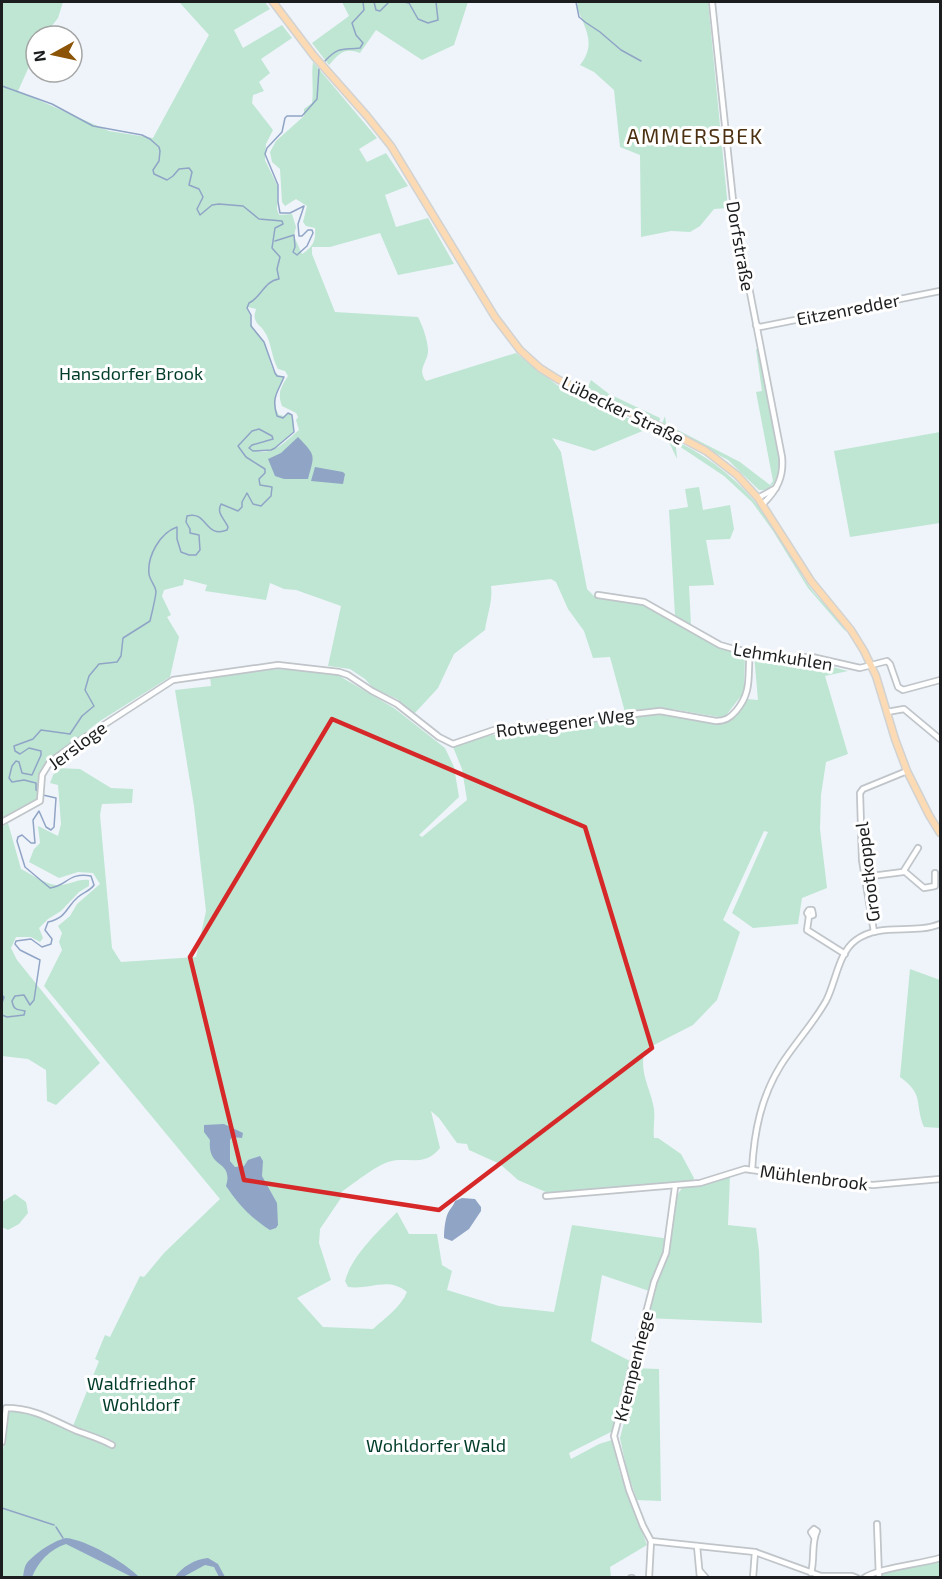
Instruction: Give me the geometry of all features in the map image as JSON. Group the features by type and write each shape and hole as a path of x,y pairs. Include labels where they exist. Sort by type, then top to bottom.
{"main road":[{"name":"Lübecker Straße","path":"273,2 314,56 368,116 391,146 494,315 520,350 540,368 559,380 659,426 706,451 737,475 760,501 811,581 851,630 872,665 907,771 940,833"}],"street":[{"name":"Dorfstraße","path":"712,2 734,210 782,457 782,476 776,488 760,501"},
{"name":"Eitzenredder","path":"756,326 940,291"},
{"name":"Lehmkuhlen","path":"598,595 644,602 720,645 780,658 812,657 850,667 864,668 872,665"},
{"name":"Rotwegener Weg","path":"173,680 272,666 333,670 348,675 398,704 445,741 453,744 494,730 660,711 716,721 725,720 736,711 746,696 750,652"},
{"path":"872,665 884,661 889,663 898,687 903,690 940,680"},
{"name":"Jersloge","path":"2,822 36,803 41,797 43,772 53,759 173,680"},
{"path":"887,712 904,709 940,739"},
{"name":"Grootkoppel","path":"874,932 864,877 860,834 861,791 907,771"},
{"path":"864,877 904,871 918,848"},
{"path":"904,871 924,888 935,886 935,873"},
{"path":"809,916 807,930 845,954"},
{"path":"752,1170 758,1123 768,1090 781,1066 826,1001 845,954 856,940 874,932 923,928 940,924"},
{"name":"Mühlenbrook","path":"546,1196 675,1187 752,1170 873,1185 940,1179"},
{"name":"Krempenhege","path":"648,1577 651,1541 629,1490 614,1436 654,1282 666,1253 675,1187"},
{"path":"2,1443 6,1408 34,1411 111,1445"},
{"path":"877,1524 879,1574"},
{"path":"811,1573 814,1562 814,1537"},
{"path":"651,1541 754,1552 821,1576 857,1578"},
{"path":"697,1546 700,1578"},
{"path":"753,1578 754,1552"},
{"path":"864,1578 940,1557"},
{"path":"700,1570 706,1578"}],"highlighted area":[{"path":"332,719 585,827 652,1048 439,1210 244,1180 190,957"}],"green space":[{"name":"Hansdorfer Brook","path":"2,2 63,2 58,18 53,24 24,24 24,78 18,91 109,131 153,138 209,35 180,3 265,2 270,9 234,30 243,48 282,25 292,38 261,59 270,73 259,82 264,91 253,95 252,103 273,130 266,144 265,160 278,187 279,215 292,214 296,227 294,236 302,254 313,243 315,228 306,226 303,222 307,206 296,199 285,206 282,202 280,169 272,162 270,152 276,141 304,116 304,109 312,103 313,62 377,138 359,149 367,162 386,153 408,186 385,195 396,227 428,218 454,264 398,275 380,233 330,247 312,247 312,254 335,312 418,317 427,345 428,354 422,372 426,381 516,353 557,385 677,441 677,459 670,444 645,430 594,451 552,438 561,452 587,589 594,596 649,604 726,650 745,655 744,692 724,718 672,709 625,712 610,657 593,658 584,631 568,609 556,582 551,579 491,586 491,603 485,630 454,654 438,688 414,714 397,699 373,688 365,679 350,669 328,666 341,606 270,583 266,600 205,591 207,585 184,579 183,585 164,590 162,596 171,615 167,617 179,637 170,677 100,721 47,762 40,774 40,795 36,801 2,820","holes":["248,307 256,309 255,319 267,335 278,369 285,371 288,376 280,390 282,406 296,413 298,417 296,420 299,430 274,449 294,430 293,417 288,413 284,416 279,415 276,410 276,395 284,377 272,368 264,342 250,323"]},
{"path":"342,2 468,2 454,45 422,60 376,30 360,53 346,51 329,65 312,43 349,16"},
{"path":"578,2 708,2 728,208 714,209 700,226 690,232 671,231 641,237 640,155 620,147 614,90 594,72 580,65 589,43 577,7"},
{"path":"756,349 759,349 780,460 779,473 775,482 767,490 759,490 728,460 662,424 665,416 666,424 740,462 770,485 773,481 756,392 762,391"},
{"path":"591,380 609,394 660,418 659,423 598,395 588,387"},
{"path":"940,432 940,523 850,537 834,451"},
{"path":"680,443 712,462 752,498 773,526 809,586 846,632 808,588 752,502 724,476 679,446"},
{"path":"699,487 703,510 730,505 734,529 730,539 706,540 714,585 689,586 691,626 675,616 669,510 688,507 685,489"},
{"path":"754,655 779,660 810,661 848,671 825,676 848,754 826,762 821,795 820,829 827,888 802,898 798,924 753,928 732,913 768,832 764,831 723,920 740,932 717,1000 693,1025 646,1049 643,1064 654,1109 654,1138 658,1138 681,1154 694,1178 692,1183 548,1193 518,1180 500,1164 469,1150 467,1144 457,1143 431,1111 440,1148 422,1160 395,1160 383,1164 340,1193 341,1198 320,1229 319,1243 331,1280 297,1298 323,1327 373,1329 397,1307 407,1292 400,1287 386,1284 348,1287 345,1281 360,1253 397,1212 409,1234 437,1234 442,1265 452,1271 447,1290 499,1306 554,1312 572,1225 670,1239 675,1198 682,1188 712,1183 730,1176 728,1225 756,1228 762,1323 646,1318 655,1293 602,1275 591,1341 630,1361 613,1431 569,1453 571,1459 599,1444 612,1440 620,1473 647,1545 610,1567 611,1577 2,1578 2,1458 8,1411 28,1411 70,1428 73,1426 99,1361 95,1359 105,1335 110,1337 140,1276 144,1277 164,1253 220,1199 44,986 62,950 59,942 62,933 58,926 70,916 77,904 100,884 93,873 78,872 59,878 29,862 34,849 40,843 38,826 58,836 61,824 58,785 50,783 56,768 80,769 111,788 133,789 132,803 102,804 100,815 112,948 121,962 196,957 206,911 194,806 175,690 211,686 210,677 278,669 336,674 394,708 445,748 454,767 459,797 419,835 422,837 467,800 462,769 453,747 478,737 639,715 673,713 721,723 731,719 747,699 758,700"},
{"path":"8,823 21,869 56,885 89,880 89,886 79,892 61,911 39,928 43,938 40,942 31,937 16,937 11,948 17,960 100,1063 56,1105 47,1101 46,1070 28,1059 2,1056 2,827"},
{"path":"910,969 940,980 940,1128 924,1127 916,1094 900,1077"},
{"path":"15,1194 26,1202 28,1213 19,1224 8,1230 2,1227 2,1202"},
{"path":"633,1368 659,1369 661,1501 637,1500 627,1471 620,1438 629,1404"},
{"path":"940,1558 940,1577 864,1578"}],"water":[{"path":"298,437 311,452 313,460 308,479 284,479 275,476 268,459 281,453"},
{"path":"315,467 343,472 345,474 343,484 311,481"},
{"path":"224,1124 243,1133 242,1138 232,1137 230,1140 230,1161 235,1167 244,1166 248,1160 260,1156 263,1161 262,1176 277,1203 278,1225 276,1228 270,1230 257,1221 240,1205 226,1186 227,1178 224,1167 212,1156 210,1140 204,1132 204,1125"},
{"path":"462,1198 475,1199 481,1211 469,1229 452,1241 444,1238 446,1218 455,1201"},
{"path":"66,1538 105,1553 139,1577 132,1577 66,1544 45,1557 32,1577 23,1577 25,1566 31,1559 51,1544"},
{"path":"208,1558 218,1564 225,1577 219,1577 214,1567 205,1565 183,1577 175,1577 189,1564"}],"waterway":[{"path":"325,61 337,51 360,48 363,43 356,35 352,23 364,10 363,2"},
{"path":"374,2 376,10 380,11 389,2"},
{"path":"403,2 409,3 418,19 428,23 438,20 436,2"},
{"path":"576,2 579,17 621,50 641,61"},
{"path":"275,241 294,235 293,252 297,255 307,246 313,233 312,230 308,230 299,236 298,224 304,206 290,213 280,213 278,185 265,154 267,148 282,132 285,118 302,116 317,99 319,69"},
{"name":"AMMERSBEK","path":"2,86 52,104 93,126 142,135 150,139 160,151 159,161 153,170 154,174 167,180 179,169 189,168 192,172 189,185 199,189 203,197 197,209 200,215 212,205 219,204 243,206 259,219 282,221 283,224 275,228 272,248 280,257 277,269 279,279 266,286 247,308 251,315 251,326 264,342 275,373 277,376 284,377 275,399 277,416 283,418 288,413 292,415 294,432 271,450 253,451 249,448 273,439 272,436 259,429 252,431 238,446 246,457 265,469 265,473 259,479 260,485 272,487 271,496 261,506 253,504 247,493 238,511 221,504 220,514 228,527 227,530 220,532 214,531 199,517 187,516 186,522 190,533 199,535 200,550 196,555 181,552 177,539 177,527 160,540 152,553 149,567 156,592 150,621 123,638 121,656 117,662 99,664 89,676 85,690 94,706 82,716 70,734 41,730 33,739 14,746 15,751 20,754 29,748 41,751 32,775 22,773 19,762 16,761 9,778 12,782 24,780 36,783 36,790 39,792"},
{"name":"AMMERSBEK","path":"2,1015 7,1017 24,1015 25,1011 16,1009 14,1006 12,1001 15,996 24,995 30,1005 34,1000 40,960 20,950 15,944 16,941 31,939 42,947 51,944 52,939 45,930 48,922 63,915 78,897 94,885 91,876 83,875 50,888 25,867 17,841 18,837 22,835 31,843 35,843 33,820 39,811 46,827 51,830 54,827 56,798 43,795"},
{"name":"AMMERSBEK","path":"2,995 4,997 2,1003"},
{"path":"2,1508 54,1525"},
{"path":"56,1527 63,1538"}],"district":[{"name":"AMMERSBEK","path":"695,135"}],"park label":[{"name":"Waldfriedhof Wohldorf","path":"141,1393"},
{"name":"Wohldorfer Wald","path":"436,1445"}]}
